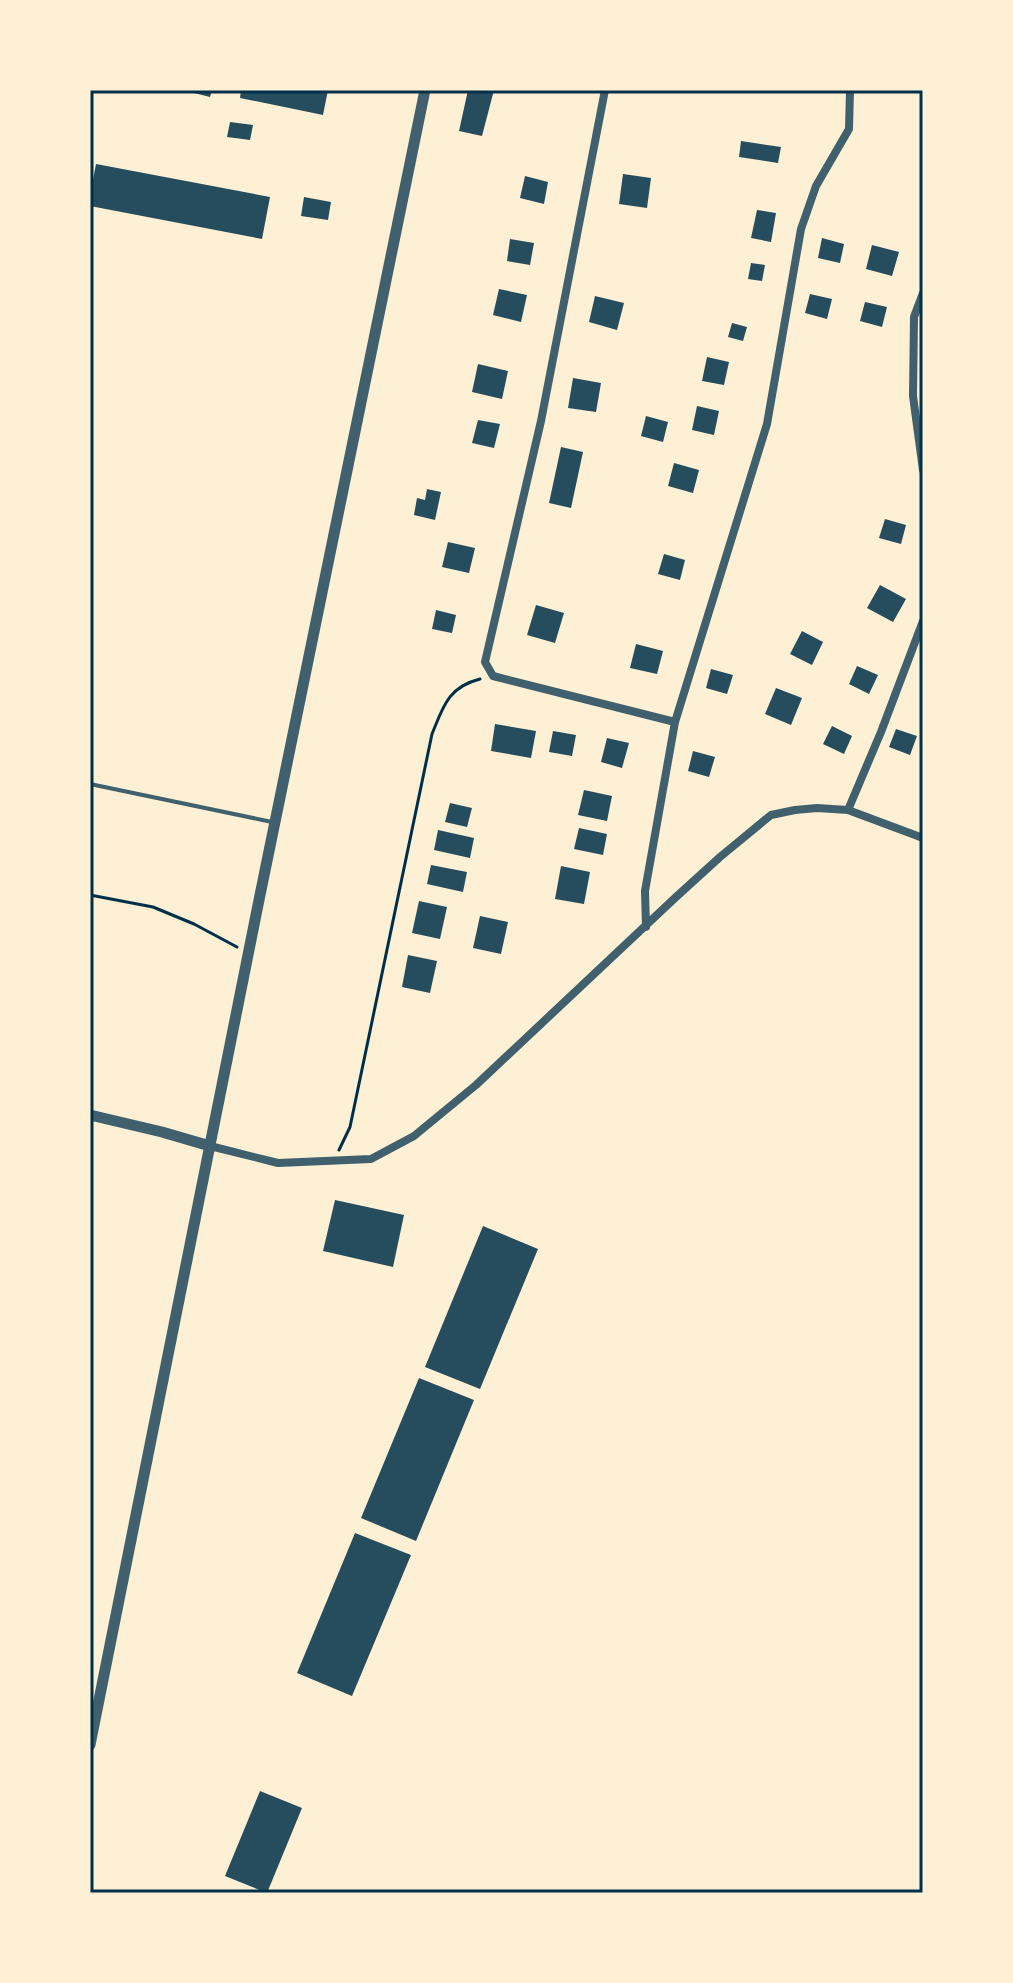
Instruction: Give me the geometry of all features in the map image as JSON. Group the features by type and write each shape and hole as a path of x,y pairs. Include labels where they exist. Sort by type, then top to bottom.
{"street":[{"path":"90,1745 274,822 425,90"},
{"path":"605,90 541,421 485,662 493,676 675,722"},
{"path":"646,927 645,891 675,722 767,424 801,229 816,186 849,129 850,90"},
{"path":"923,293 914,317 913,396 923,470"},
{"path":"913,396 923,396"},
{"path":"848,810 923,621"},
{"path":"90,1115 278,1163 371,1159 414,1136 476,1085 720,857 771,815 817,808 848,810 923,838"}],"lane":[{"path":"90,784 274,822"}],"path":[{"path":"335,1161 350,1127 432,734 444,704 464,683 493,676"},
{"path":"90,895 153,907 248,952"}],"building":[{"path":"182,90 212,90 210,97"},
{"path":"241,90 328,90 323,115 240,98"},
{"path":"468,90 494,90 482,136 459,131"},
{"path":"230,122 253,125 250,140 227,137"},
{"path":"741,141 781,147 778,163 739,157"},
{"path":"96,164 270,197 262,239 90,206"},
{"path":"623,174 651,178 647,208 619,204"},
{"path":"525,176 548,182 544,204 520,198"},
{"path":"304,197 331,202 328,220 301,216"},
{"path":"757,210 776,213 771,242 751,238"},
{"path":"822,238 844,244 840,263 818,258"},
{"path":"510,239 534,243 530,265 507,261"},
{"path":"872,245 899,252 892,276 866,269"},
{"path":"751,263 765,265 762,281 748,279"},
{"path":"499,289 527,295 521,322 493,315"},
{"path":"810,294 832,299 827,319 805,313"},
{"path":"595,296 624,303 617,330 589,322"},
{"path":"865,302 887,307 882,327 860,321"},
{"path":"732,323 747,327 743,341 728,337"},
{"path":"707,357 729,362 724,385 702,381"},
{"path":"478,364 508,371 502,399 472,392"},
{"path":"573,378 601,383 596,412 568,408"},
{"path":"697,406 719,411 714,435 692,430"},
{"path":"646,416 668,422 663,442 641,436"},
{"path":"478,420 500,424 494,448 472,443"},
{"path":"561,447 583,452 571,508 549,503"},
{"path":"674,463 699,470 693,493 668,486"},
{"path":"427,489 441,492 435,520 414,515 417,498 425,500"},
{"path":"885,519 906,525 901,544 879,538"},
{"path":"448,542 475,548 469,573 442,567"},
{"path":"664,554 685,560 680,580 658,574"},
{"path":"880,585 906,599 893,622 867,608"},
{"path":"536,605 564,613 555,643 527,635"},
{"path":"436,610 456,615 452,633 432,629"},
{"path":"802,631 823,642 812,665 790,654"},
{"path":"636,644 663,651 657,674 630,668"},
{"path":"857,666 878,675 869,694 849,684"},
{"path":"711,669 733,675 727,694 706,688"},
{"path":"776,688 802,698 791,725 765,714"},
{"path":"495,724 536,731 531,758 491,751"},
{"path":"832,726 852,736 844,754 823,744"},
{"path":"896,729 917,736 910,755 889,747"},
{"path":"553,731 576,735 572,756 549,752"},
{"path":"607,738 629,743 622,768 601,762"},
{"path":"693,751 715,757 709,777 688,771"},
{"path":"584,790 612,796 607,821 578,815"},
{"path":"450,803 472,808 467,827 445,822"},
{"path":"579,828 607,834 603,855 574,849"},
{"path":"438,830 474,838 470,858 434,850"},
{"path":"431,865 467,872 463,892 427,884"},
{"path":"561,866 590,872 584,904 555,899"},
{"path":"419,901 447,907 440,939 412,933"},
{"path":"480,916 508,922 501,954 473,948"},
{"path":"408,955 437,961 430,993 402,987"},
{"path":"335,1200 404,1215 393,1267 323,1251"},
{"path":"483,1226 538,1249 480,1389 425,1367"},
{"path":"419,1378 474,1400 416,1541 361,1518"},
{"path":"355,1533 411,1555 352,1696 297,1673"},
{"path":"260,1791 302,1808 267,1893 225,1876"}]}
